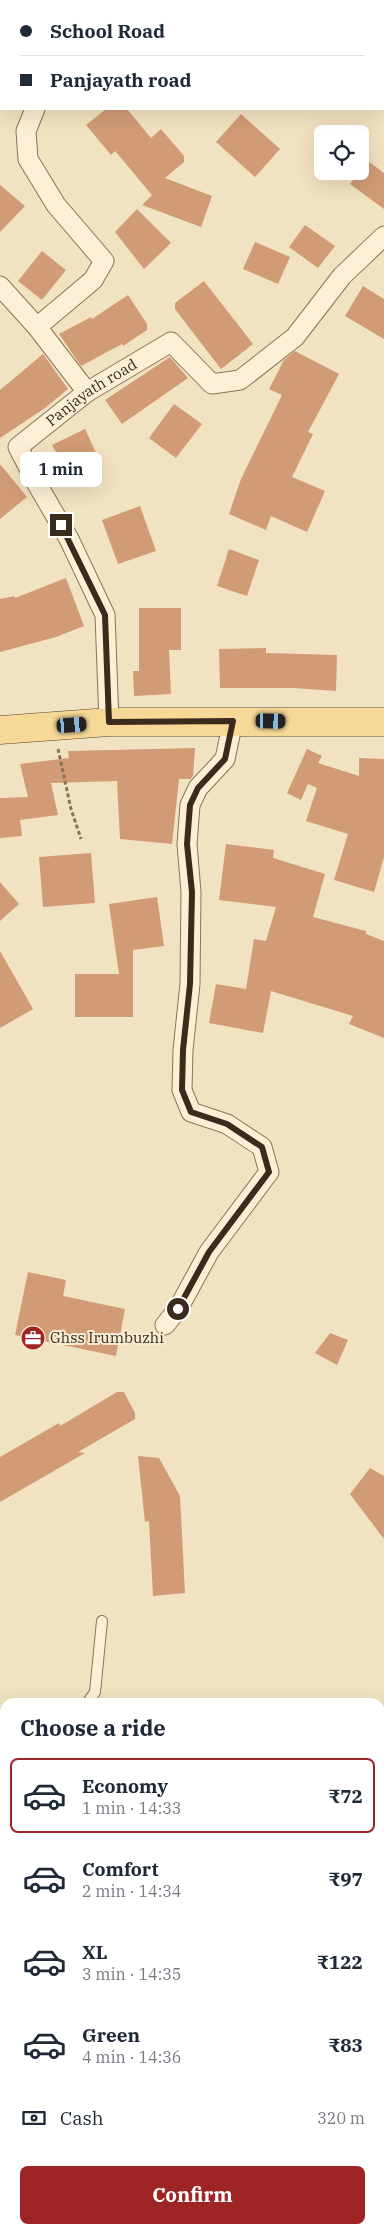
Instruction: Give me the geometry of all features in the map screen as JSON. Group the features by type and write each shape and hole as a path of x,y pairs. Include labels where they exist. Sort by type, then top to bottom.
{"main road":[{"path":"0,730 109,722 384,722"}],"street":[{"path":"35,110 26,130 28,159 56,204 104,261 93,280 37,327"},
{"name":"Panjayath road","path":"109,722 105,615 69,539 36,484 18,447 87,392 171,342 212,384 240,380 295,337 342,276 384,236"},
{"path":"0,286 37,327 87,392"},
{"path":"165,1325 178,1309 209,1252 269,1172 262,1147 227,1124 191,1112 182,1090 183,1050 190,984 192,892 187,844 190,805 198,788 225,759 233,721"}],"lane":[{"path":"91,1698 95,1692 102,1621"}],"path":[{"path":"53,726 71,809 81,839"}],"building":[{"path":"105,110 128,110 151,138 161,129 184,156 184,162 165,178 212,196 201,227 142,205 152,195 115,151 111,155 86,125"},
{"path":"241,114 280,149 255,177 216,142"},
{"path":"369,162 384,173 384,209 350,184 353,180 369,180"},
{"path":"0,185 25,206 0,232"},
{"path":"137,209 171,243 144,269 115,232"},
{"path":"305,225 335,246 318,268 289,247"},
{"path":"255,242 290,257 278,284 243,269"},
{"path":"42,251 66,270 42,300 18,281"},
{"path":"204,281 253,344 221,369 175,309 175,303"},
{"path":"363,286 384,299 384,339 345,316"},
{"path":"128,295 147,324 147,330 123,346 122,344 81,366 59,334 91,317 92,319"},
{"path":"295,351 339,374 308,432 313,434 292,477 325,491 307,532 271,516 266,530 229,514 241,479 282,395 269,389 284,360"},
{"path":"43,354 68,389 45,408 0,438 0,390"},
{"path":"170,357 188,378 122,424 105,400"},
{"path":"174,404 202,424 176,458 149,438"},
{"path":"85,429 102,466 72,481 52,445"},
{"path":"0,464 27,497 0,519"},
{"path":"140,506 156,551 118,564 102,520"},
{"path":"229,549 259,560 247,596 217,586"},
{"path":"66,578 84,626 56,637 0,652 0,599 14,596 15,598"},
{"path":"139,608 181,608 181,650 169,650 171,694 134,696 133,671 139,671"},
{"path":"266,648 266,653 337,655 336,691 293,688 220,688 219,649"},
{"path":"195,748 193,776 191,779 179,779 172,844 120,839 117,781 51,783 58,815 20,820 22,836 0,838 0,798 28,797 20,764 69,758 68,751"},
{"path":"307,749 322,756 318,763 359,776 359,758 384,759 384,857 374,892 334,880 348,834 306,821 317,788 308,784 301,800 287,793"},
{"path":"226,844 274,850 273,858 325,874 313,917 366,931 366,934 384,941 384,1038 349,1024 353,1016 271,991 263,1033 209,1023 216,984 246,989 254,939 266,941 276,907 219,900"},
{"path":"91,853 95,903 43,907 39,857"},
{"path":"0,882 19,904 0,921"},
{"path":"157,897 164,946 133,950 133,1017 75,1017 75,974 119,974 109,904"},
{"path":"0,951 33,1009 0,1028"},
{"path":"28,1272 66,1280 63,1296 125,1309 116,1356 15,1335"},
{"path":"330,1333 348,1340 337,1365 315,1353"},
{"path":"117,1392 124,1392 135,1413 135,1419 78,1452 85,1453 0,1502 0,1457 59,1423 60,1426"},
{"path":"138,1456 159,1458 180,1496 185,1593 153,1596 149,1521 145,1522"},
{"path":"370,1468 384,1476 384,1539 350,1494"}],"place":[{"name":"Ghss Irumbuzhi","path":"33,1338"}],"route":[{"path":"61,525 105,615 109,722 233,721 225,759 198,788 190,805 187,844 192,892 190,984 183,1050 182,1090 191,1112 227,1124 262,1147 269,1172 253,1197 209,1252 178,1309"}]}
